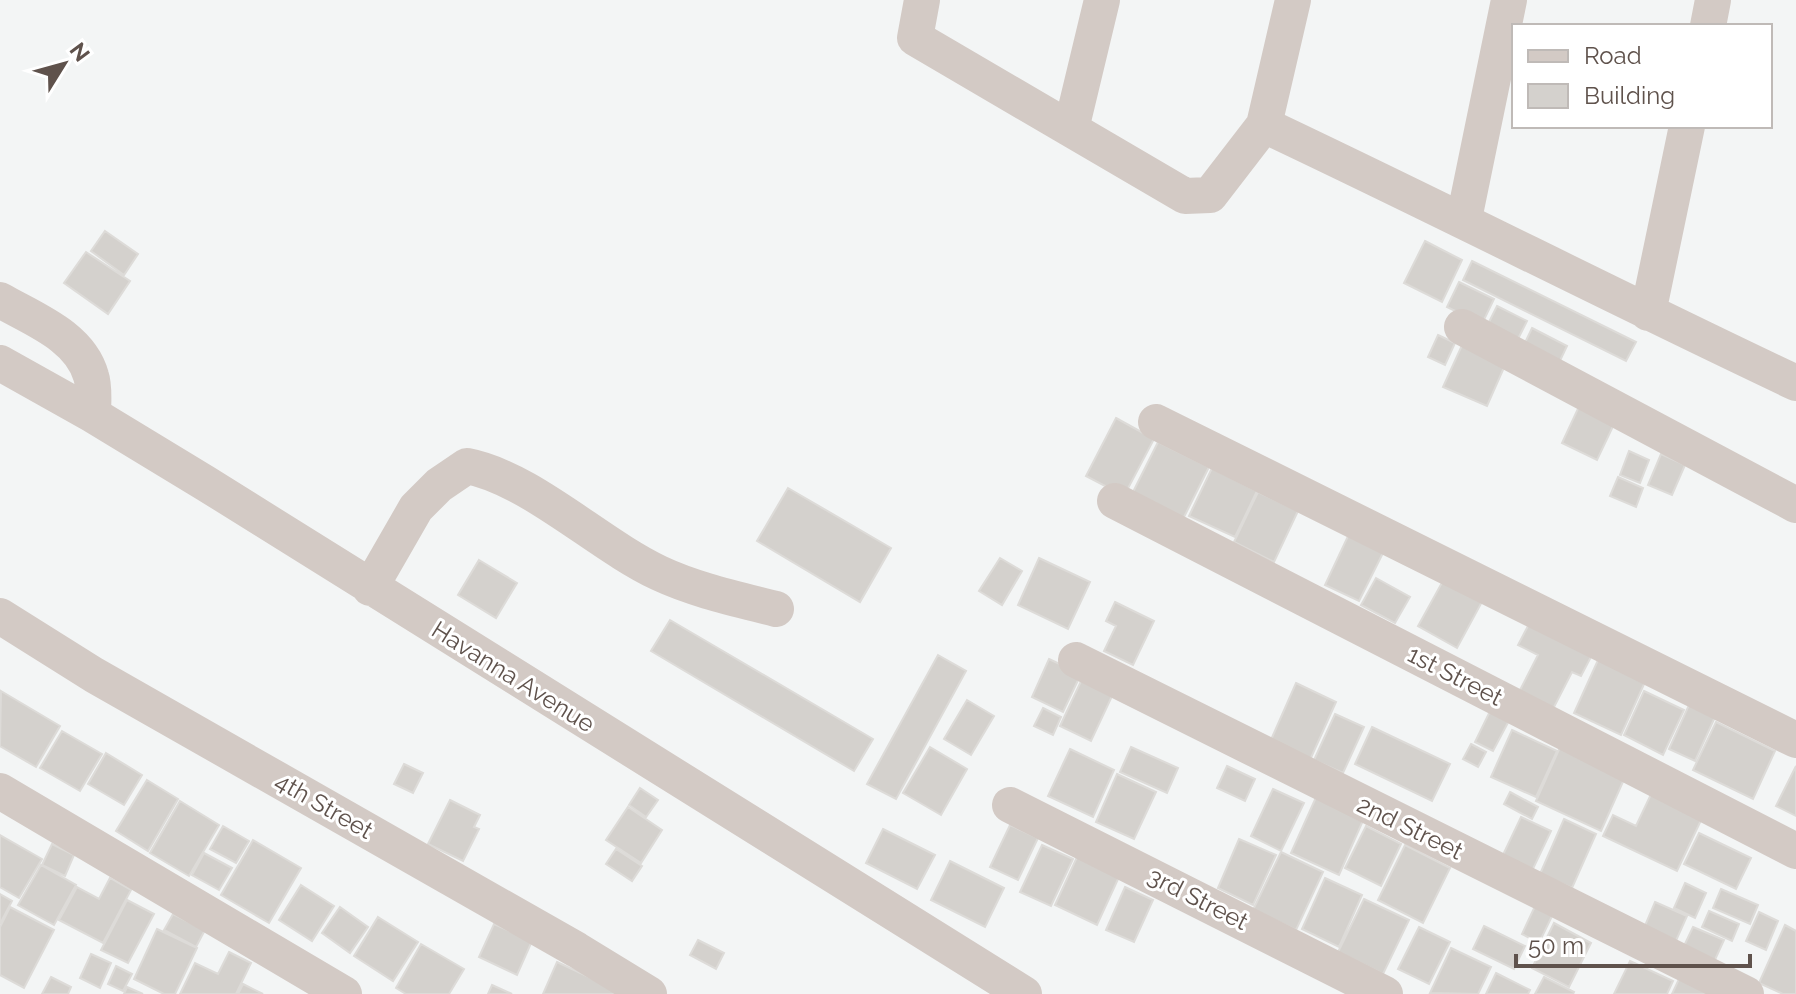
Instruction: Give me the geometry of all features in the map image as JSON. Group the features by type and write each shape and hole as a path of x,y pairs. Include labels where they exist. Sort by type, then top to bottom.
{"street":[{"path":"922,0 915,38 1185,196 1210,195 1264,125 1293,0"},
{"path":"1071,129 1102,0"},
{"path":"1464,219 1509,0"},
{"path":"1708,24 1713,0"},
{"path":"1264,125 1464,219 1648,313 1796,383"},
{"path":"1648,313 1687,128"},
{"path":"0,300 70,342 83,357 92,377 93,415"},
{"path":"1462,327 1796,505"},
{"name":"Havanna Avenue","path":"0,363 93,415 1024,994"},
{"path":"1156,422 1796,740"},
{"path":"370,588 416,508 439,485 467,466 483,469 534,495 659,573 719,594 776,609"},
{"name":"1st Street","path":"1115,501 1796,851"},
{"name":"4th Street","path":"0,616 94,675 649,994"},
{"name":"2nd Street","path":"1076,660 1746,994"},
{"path":"0,791 344,994"},
{"name":"3rd Street","path":"1010,805 1385,994"}],"building":[{"path":"105,231 138,254 124,275 91,251"},
{"path":"1425,241 1462,260 1442,302 1404,283"},
{"path":"86,252 130,281 108,314 64,283"},
{"path":"1472,261 1636,342 1626,361 1463,280"},
{"path":"1459,282 1494,299 1482,324 1447,307"},
{"path":"1497,306 1527,321 1517,341 1487,326"},
{"path":"1532,328 1567,346 1558,365 1523,347"},
{"path":"1438,335 1455,343 1445,365 1428,357"},
{"path":"1463,343 1506,363 1487,406 1443,387"},
{"path":"1582,400 1617,418 1597,460 1562,443"},
{"path":"1116,418 1154,439 1124,496 1086,476"},
{"path":"1158,442 1209,467 1183,519 1132,494"},
{"path":"1629,451 1649,460 1640,483 1620,475"},
{"path":"1661,454 1685,465 1672,495 1648,485"},
{"path":"1212,468 1257,491 1235,537 1189,516"},
{"path":"1618,477 1643,488 1636,507 1610,496"},
{"path":"788,488 891,548 860,602 757,541"},
{"path":"1258,492 1298,511 1274,562 1234,542"},
{"path":"1349,534 1384,551 1359,601 1325,585"},
{"path":"1000,558 1022,571 1002,605 979,591"},
{"path":"1039,558 1090,582 1068,629 1018,605"},
{"path":"479,560 517,583 496,618 458,595"},
{"path":"1376,578 1410,597 1395,623 1361,605"},
{"path":"1444,579 1483,600 1457,648 1418,626"},
{"path":"1115,602 1154,621 1133,665 1104,651 1116,626 1106,621"},
{"path":"670,620 873,739 854,771 651,651"},
{"path":"1529,624 1592,655 1581,676 1572,672 1553,709 1519,692 1538,655 1518,645"},
{"path":"938,655 966,671 896,799 867,784"},
{"path":"1049,659 1081,674 1063,712 1032,697"},
{"path":"1598,660 1645,682 1621,735 1574,713"},
{"path":"1082,679 1113,694 1091,741 1060,726"},
{"path":"1296,683 1336,702 1310,760 1270,742"},
{"path":"1,691 60,726 36,767 0,746"},
{"path":"1644,691 1684,710 1663,755 1624,735"},
{"path":"967,700 994,716 971,755 944,739"},
{"path":"1689,705 1715,717 1695,761 1669,749"},
{"path":"1492,707 1511,717 1493,751 1475,742"},
{"path":"1043,708 1061,717 1053,735 1034,726"},
{"path":"1335,714 1364,727 1343,773 1314,760"},
{"path":"1716,722 1775,751 1753,799 1693,770"},
{"path":"1372,727 1450,764 1432,801 1355,764"},
{"path":"1512,730 1557,751 1536,797 1491,777"},
{"path":"62,731 102,754 80,791 40,768"},
{"path":"1471,744 1486,752 1478,767 1463,759"},
{"path":"1561,745 1626,775 1601,831 1536,801"},
{"path":"930,747 967,769 941,815 903,793"},
{"path":"1131,747 1178,768 1167,793 1120,772"},
{"path":"1070,749 1114,770 1093,817 1048,796"},
{"path":"106,753 142,775 124,805 88,784"},
{"path":"404,764 423,773 413,793 394,784"},
{"path":"1227,766 1255,779 1245,801 1217,788"},
{"path":"1796,766 1796,816 1776,806"},
{"path":"1117,774 1156,792 1134,839 1096,822"},
{"path":"147,780 178,799 148,851 116,831"},
{"path":"640,788 658,800 646,817 629,805"},
{"path":"1273,789 1304,803 1281,851 1251,836"},
{"path":"1653,790 1704,814 1677,871 1603,836 1613,815 1636,826"},
{"path":"1510,792 1538,807 1532,819 1504,804"},
{"path":"1317,795 1365,816 1339,875 1291,853"},
{"path":"450,800 480,815 474,827 479,829 463,861 428,844"},
{"path":"180,801 219,825 189,876 150,853"},
{"path":"628,807 662,830 641,863 606,840"},
{"path":"1521,817 1551,831 1531,873 1501,859"},
{"path":"1564,819 1596,834 1572,888 1540,874"},
{"path":"1010,825 1038,838 1018,880 990,867"},
{"path":"223,826 249,841 236,863 210,849"},
{"path":"1366,826 1401,844 1381,886 1345,868"},
{"path":"883,829 935,855 917,889 866,863"},
{"path":"1699,833 1751,858 1736,889 1684,864"},
{"path":"0,835 42,859 19,898 0,887"},
{"path":"1239,839 1276,855 1253,905 1218,888"},
{"path":"253,840 301,868 269,923 221,895"},
{"path":"52,844 74,855 65,876 42,865"},
{"path":"1042,845 1073,859 1051,906 1020,892"},
{"path":"1405,845 1450,868 1423,923 1378,900"},
{"path":"616,849 642,866 632,881 606,864"},
{"path":"1281,852 1323,872 1296,930 1253,910"},
{"path":"204,853 232,868 219,890 192,875"},
{"path":"1077,857 1119,877 1097,925 1055,905"},
{"path":"950,861 1004,888 985,927 931,900"},
{"path":"41,865 76,885 54,925 18,905"},
{"path":"110,878 131,890 103,943 59,920 77,887 99,899"},
{"path":"1325,878 1362,895 1339,947 1302,929"},
{"path":"1685,883 1706,893 1695,918 1674,908"},
{"path":"301,885 334,906 312,941 279,920"},
{"path":"1125,887 1153,900 1134,942 1106,930"},
{"path":"1721,889 1758,905 1750,924 1713,908"},
{"path":"0,894 12,901 0,924"},
{"path":"1364,899 1409,920 1383,974 1338,952"},
{"path":"127,900 154,914 128,963 101,950"},
{"path":"1655,902 1687,916 1675,943 1644,928"},
{"path":"1536,904 1554,912 1539,943 1522,934"},
{"path":"10,907 54,930 24,988 0,975 0,927"},
{"path":"340,907 368,927 350,953 322,933"},
{"path":"1709,911 1739,924 1732,941 1702,927"},
{"path":"1759,912 1778,921 1766,950 1746,941"},
{"path":"173,914 205,930 196,947 164,930"},
{"path":"378,917 418,942 393,981 354,956"},
{"path":"1554,923 1591,943 1569,987 1532,968"},
{"path":"494,924 532,941 517,975 479,957"},
{"path":"1785,925 1796,931 1796,994 1783,994 1759,983"},
{"path":"1484,926 1525,946 1514,969 1473,949"},
{"path":"1419,927 1450,942 1429,984 1398,969"},
{"path":"1693,927 1724,940 1714,962 1683,948"},
{"path":"157,929 197,948 175,994 164,994 134,979"},
{"path":"698,940 724,953 716,969 690,955"},
{"path":"421,944 464,969 449,994 406,994 396,988"},
{"path":"1451,948 1491,967 1478,994 1430,993"},
{"path":"229,952 251,963 236,994 180,994 195,963 218,974"},
{"path":"91,954 111,963 100,988 80,978"},
{"path":"1630,961 1673,981 1667,994 1614,994"},
{"path":"557,962 621,992 543,994"},
{"path":"116,966 132,974 123,991 108,984"},
{"path":"1496,973 1530,990 1528,994 1486,994"},
{"path":"51,977 71,987 68,994 42,994"},
{"path":"1544,977 1574,992 1573,994 1535,994"},
{"path":"1679,979 1712,994 1672,994"},
{"path":"243,984 263,994 238,994"},
{"path":"492,985 512,994 488,994"},
{"path":"127,987 143,994 124,994"}]}
